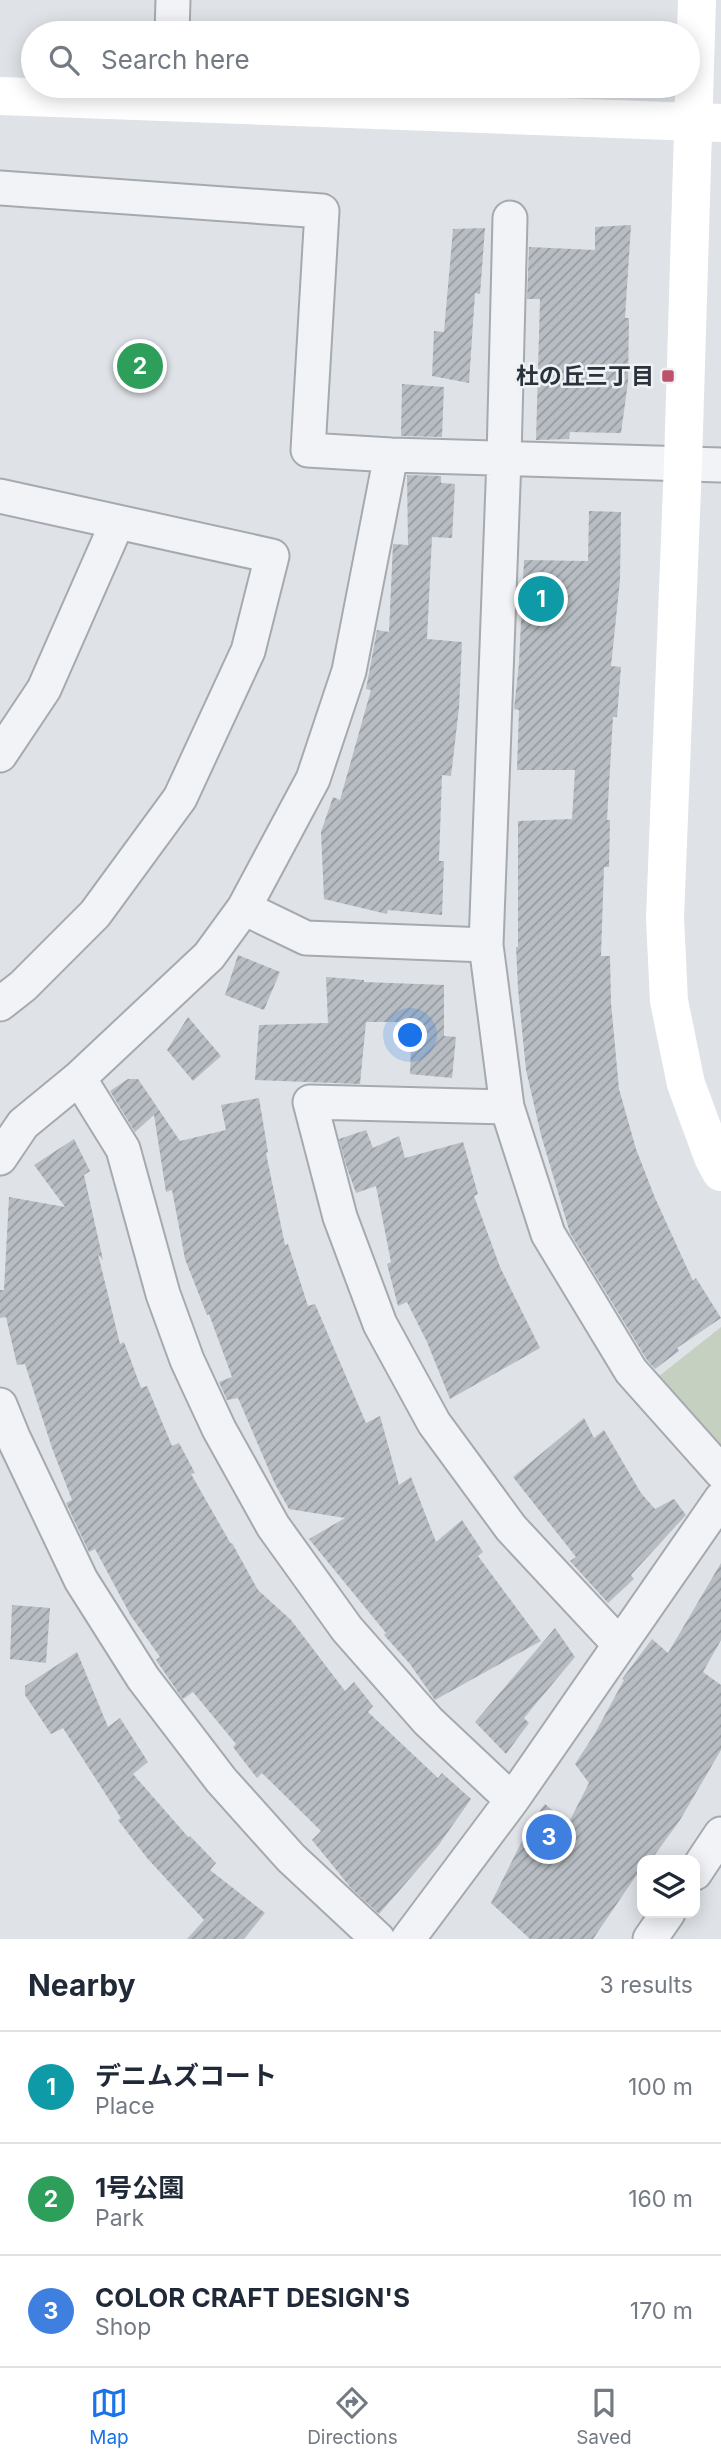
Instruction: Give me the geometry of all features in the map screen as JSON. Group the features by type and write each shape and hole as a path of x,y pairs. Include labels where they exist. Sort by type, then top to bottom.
{"street":[{"path":"172,21 173,0"},
{"path":"697,0 699,21"},
{"path":"700,41 706,123 683,463 666,918 669,1001 686,1084 721,1172"},
{"path":"0,96 21,96"},
{"path":"244,98 706,123"},
{"path":"0,188 322,211 308,450 721,465"},
{"path":"510,218 486,945 507,1107 548,1234 631,1371 721,1472"},
{"path":"0,1158 23,1124 79,1078 209,956 244,908 313,779 345,683 391,455"},
{"path":"0,496 272,556 248,651 180,798 95,914 23,986 0,1004"},
{"path":"0,755 44,689 117,523"},
{"path":"244,908 306,938 486,945"},
{"path":"79,1078 123,1149 163,1294 187,1360 219,1429 273,1526 346,1629 428,1721 512,1800"},
{"path":"507,1107 310,1102 340,1217 380,1324 434,1423 511,1528 619,1644"},
{"path":"0,1405 81,1580 143,1678 221,1780 290,1858 378,1939"},
{"path":"408,1939 512,1800 721,1499"},
{"path":"700,1866 721,1834"},
{"path":"650,1939 665,1918"}],"green space":[{"path":"721,1327 721,1454 658,1377"}],"building":[{"path":"631,225 625,318 629,318 628,382 621,433 570,432 569,439 536,440 540,299 527,299 529,247 595,250 595,227"},
{"path":"485,228 480,294 475,293 469,383 432,376 434,331 444,332 453,229"},
{"path":"402,384 444,387 442,437 401,436"},
{"path":"407,475 441,476 441,483 455,484 452,538 432,537 427,639 462,642 459,708 451,776 442,775 439,861 444,861 442,915 388,910 387,914 324,899 321,832 333,797 340,800 371,690 366,689 377,630 389,632 393,544 408,545"},
{"path":"589,511 621,512 620,580 611,666 621,667 617,717 613,717 607,820 610,820 609,867 604,867 601,956 610,956 611,1003 619,1089 636,1149 655,1198 693,1281 696,1278 721,1318 677,1348 679,1351 655,1369 570,1233 541,1135 526,1070 518,989 518,821 572,819 575,770 517,770 519,710 514,709 524,560 588,561"},
{"path":"238,955 280,972 264,1010 225,995"},
{"path":"326,977 364,982 444,985 444,1036 456,1037 452,1078 410,1074 412,1022 366,1022 360,1084 255,1080 259,1025 328,1023"},
{"path":"188,1017 221,1056 193,1081 167,1050"},
{"path":"128,1079 138,1079 180,1141 226,1130 221,1105 259,1098 268,1152 266,1153 285,1245 288,1244 308,1306 315,1304 366,1423 380,1416 399,1485 411,1477 436,1542 462,1520 483,1552 478,1556 541,1641 435,1700 410,1664 384,1635 386,1633 309,1539 345,1518 289,1509 275,1484 238,1398 227,1400 219,1382 232,1377 185,1259 172,1190 166,1192 154,1115 135,1132 110,1091"},
{"path":"366,1130 373,1148 399,1136 405,1158 463,1142 478,1194 474,1196 500,1267 540,1348 450,1399 407,1302 398,1306 387,1264 391,1262 376,1186 356,1193 347,1168 339,1139"},
{"path":"74,1139 90,1171 84,1175 103,1260 98,1254 120,1344 124,1342 141,1388 147,1386 172,1446 179,1443 195,1473 191,1474 258,1590 291,1620 345,1691 354,1682 373,1706 368,1712 438,1778 442,1773 471,1799 438,1846 379,1914 351,1888 312,1840 321,1831 262,1773 257,1778 233,1747 236,1744 193,1692 183,1699 156,1660 160,1657 131,1616 95,1549 89,1552 66,1503 72,1500 25,1364 17,1365 6,1317 0,1318 0,1290 4,1290 9,1197 65,1207 34,1165"},
{"path":"584,1418 594,1438 604,1430 641,1493 655,1509 674,1499 686,1515 631,1575 634,1579 608,1603 570,1561 576,1557 513,1477"},
{"path":"721,1563 721,1640 703,1672 721,1685 721,1750 680,1820 655,1855 637,1855 637,1874 593,1939 530,1939 491,1903 525,1831 545,1804 568,1824 589,1783 575,1764 594,1735 624,1680 622,1679 652,1639 668,1653"},
{"path":"12,1605 50,1608 46,1663 10,1659"},
{"path":"555,1628 575,1657 524,1718 529,1723 506,1754 475,1722"},
{"path":"77,1652 108,1727 120,1718 148,1762 133,1774 189,1838 190,1836 216,1863 210,1870 265,1913 244,1939 187,1939 204,1920 147,1858 118,1820 121,1818 63,1728 51,1734 25,1695 25,1686"}],"place":[{"name":"1号公園","path":"140,366"},
{"name":"杜の丘三丁目","path":"668,376"},
{"name":"デニムズコート","path":"541,599"},
{"name":"COLOR CRAFT DESIGN'S","path":"549,1837"}]}
